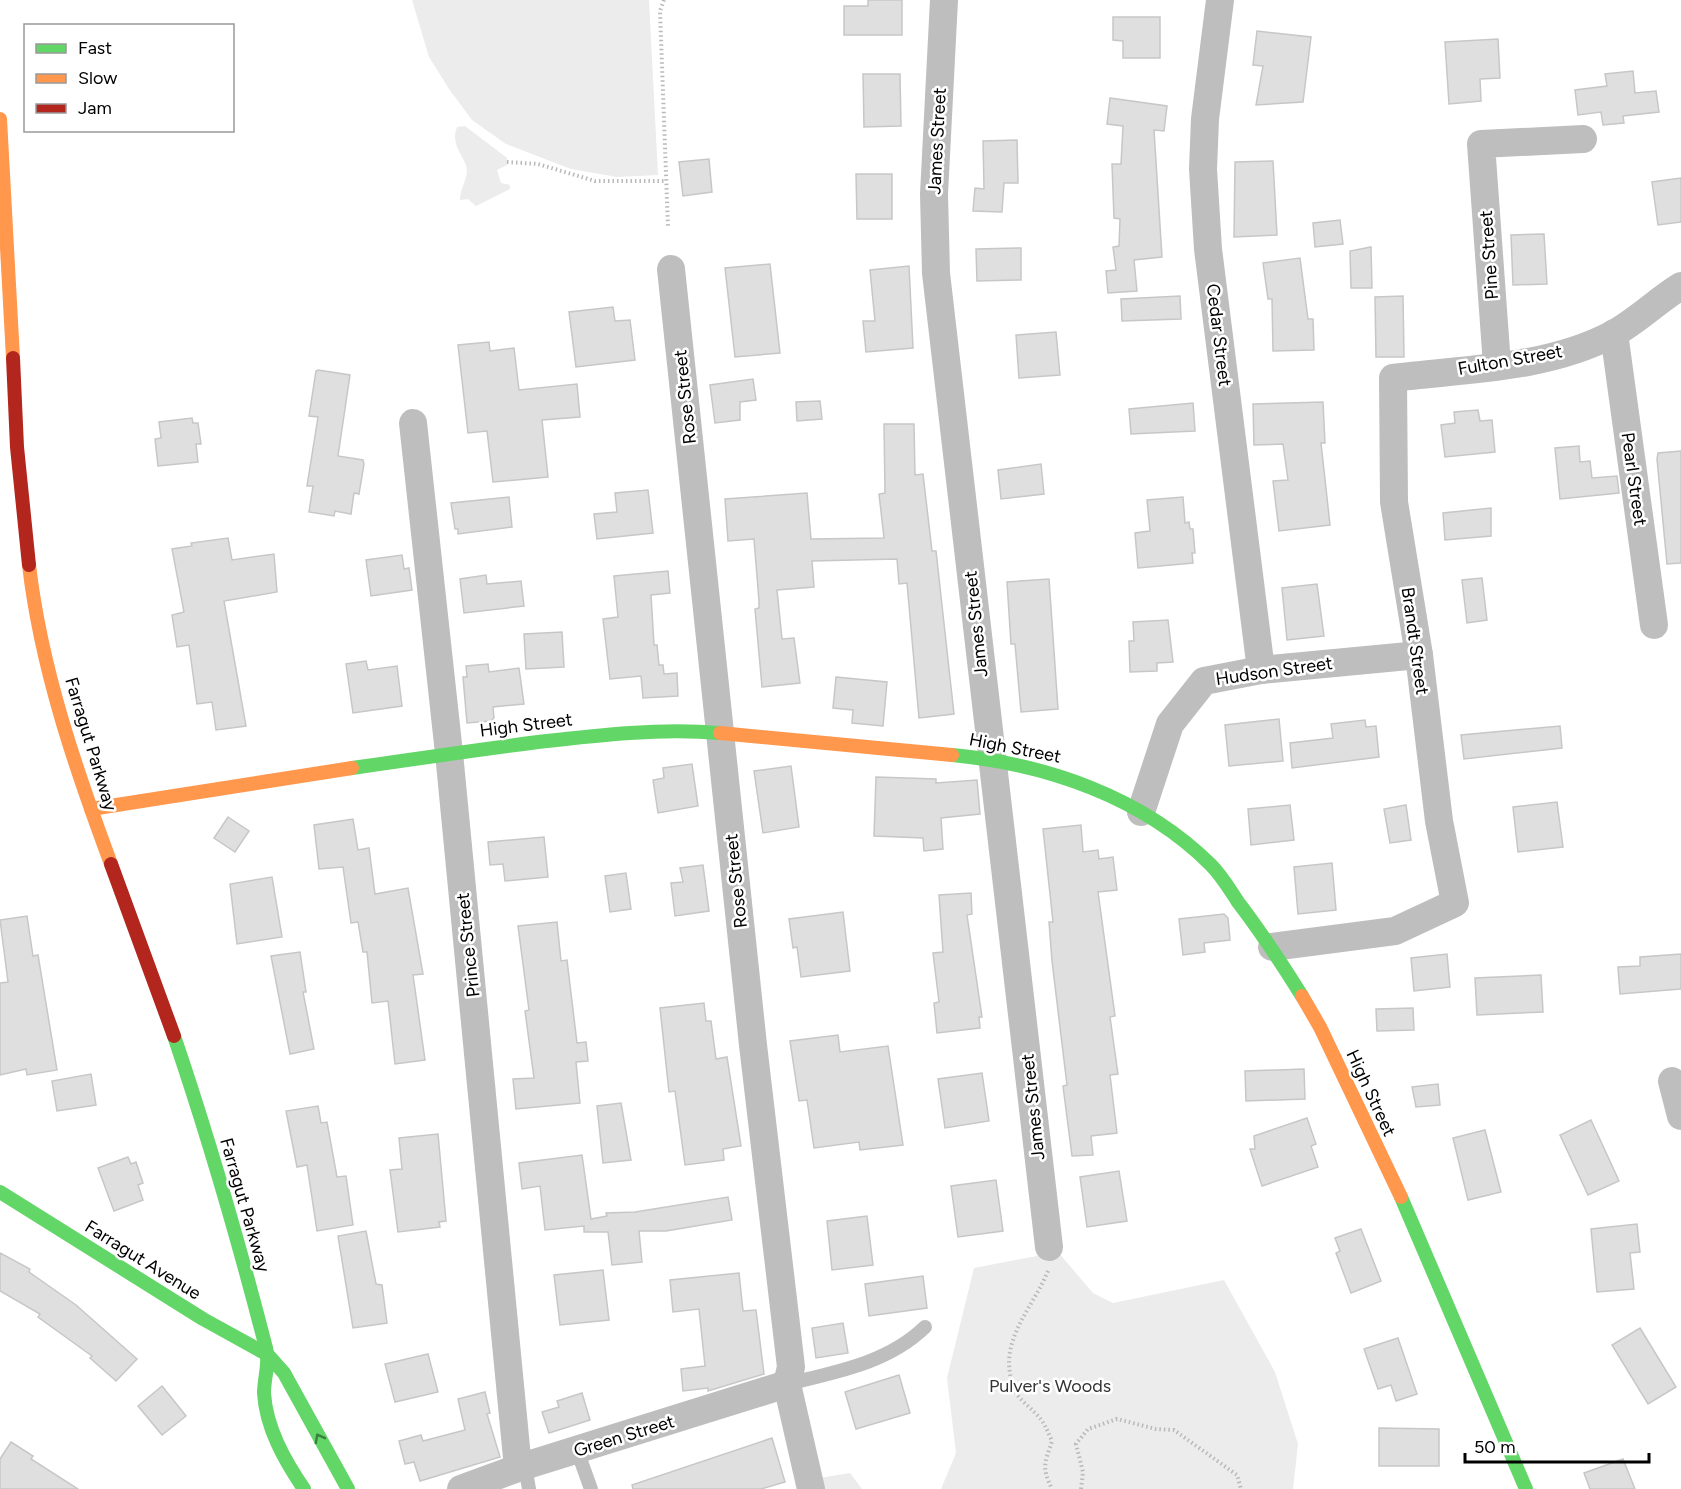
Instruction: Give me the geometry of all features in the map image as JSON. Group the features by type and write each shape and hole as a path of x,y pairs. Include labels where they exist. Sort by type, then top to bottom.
{"street":[{"name":"James Street","path":"944,0 934,194 936,273 1049,1247"},
{"name":"Cedar Street","path":"1220,0 1205,119 1203,169 1208,249 1261,670"},
{"name":"Farragut Parkway","path":"0,119 9,229 19,469 27,554 53,684 91,809 186,1072 217,1169 268,1355"},
{"name":"Pine Street","path":"1497,365 1481,144 1583,139"},
{"name":"Rose Street","path":"671,269 791,1367 788,1384 811,1489"},
{"name":"Fulton Street","path":"1393,378 1530,361 1581,347 1614,333 1681,286"},
{"name":"Pearl Street","path":"1614,333 1654,625"},
{"name":"Brandt Street","path":"1272,947 1395,931 1455,903 1439,821 1419,655 1394,502 1393,378"},
{"name":"Prince Street","path":"414,423 524,1474"},
{"name":"Hudson Street","path":"1141,812 1170,724 1204,681 1261,670 1419,655"},
{"name":"High Street","path":"91,809 449,753 621,732 684,730 992,759 1065,776 1141,812 1184,840 1213,867 1272,947 1320,1027 1370,1131 1526,1489"},
{"path":"1672,1081 1681,1116"},
{"name":"Farragut Avenue","path":"0,1192 202,1319 268,1355 284,1373 348,1489"},
{"path":"268,1355 264,1384 268,1418 293,1474 304,1489"},
{"name":"Green Street","path":"461,1489 524,1474 577,1450 788,1384"}],"lane":[{"path":"788,1384 849,1369 896,1350 908,1343 924,1327"},
{"path":"577,1450 591,1489"}],"path":[{"path":"664,0 660,11 668,228"},
{"path":"507,162 538,164 595,181 666,181"},
{"path":"1049,1247 1049,1269 1041,1289 1027,1306 1013,1335 1009,1360 1014,1389 1044,1423 1052,1441 1044,1461 1046,1476 1052,1489"},
{"path":"1081,1489 1083,1472 1076,1444 1088,1429 1117,1419 1156,1430 1174,1430 1237,1475 1241,1489"}],"green space":[{"path":"412,0 649,0 658,175 617,177 571,169 506,144 472,120 429,57"},
{"path":"465,126 507,158 507,165 497,170 501,183 510,185 510,189 476,206 468,199 460,200 467,167 457,146 455,134 457,127"},
{"name":"Pulver's Woods","path":"1058,1252 1093,1293 1113,1303 1224,1280 1275,1372 1298,1444 1293,1489 941,1489 956,1453 947,1378 974,1268"},
{"path":"850,1473 862,1489 821,1489 819,1478"}],"building":[{"path":"868,0 902,0 902,35 844,35 844,6 868,6"},
{"path":"1113,17 1160,17 1160,58 1123,58 1123,41 1113,40"},
{"path":"1257,31 1311,37 1303,102 1256,105 1263,66 1253,65"},
{"path":"1498,39 1500,78 1480,79 1481,101 1449,104 1445,42"},
{"path":"1633,71 1635,93 1656,91 1659,112 1623,116 1624,123 1603,125 1601,112 1578,115 1575,90 1607,86 1605,74"},
{"path":"863,74 900,74 901,126 864,127"},
{"path":"1110,98 1167,106 1164,131 1154,130 1162,257 1134,260 1137,291 1108,293 1106,271 1116,270 1113,247 1119,246 1120,219 1114,218 1112,164 1121,164 1123,126 1107,124"},
{"path":"1017,140 1018,183 1004,183 1002,212 973,211 975,188 984,189 983,141"},
{"path":"709,159 712,192 683,196 679,162"},
{"path":"1273,161 1277,235 1234,237 1235,162"},
{"path":"856,174 892,174 892,219 857,219"},
{"path":"1681,178 1681,222 1658,225 1652,182"},
{"path":"1340,220 1343,244 1315,247 1313,223"},
{"path":"1544,234 1547,284 1513,285 1511,235"},
{"path":"1371,247 1372,288 1351,288 1350,251"},
{"path":"1021,248 1021,280 977,281 976,249"},
{"path":"1300,258 1308,319 1313,319 1314,350 1273,351 1272,299 1268,299 1263,263"},
{"path":"770,264 780,353 735,357 725,268"},
{"path":"909,266 913,348 866,352 863,321 875,321 870,270"},
{"path":"1180,296 1181,319 1122,321 1121,299"},
{"path":"1403,296 1404,357 1376,357 1375,297"},
{"path":"613,307 615,321 630,320 635,360 576,367 569,312"},
{"path":"1056,332 1060,375 1019,378 1016,335"},
{"path":"489,342 490,351 514,348 519,390 577,384 580,417 542,420 548,477 493,482 487,431 468,433 458,345"},
{"path":"318,370 350,375 338,456 363,460 364,464 359,494 354,493 351,514 335,511 334,516 309,512 313,486 307,486 318,417 309,416"},
{"path":"753,379 756,400 740,402 740,420 715,423 710,385"},
{"path":"820,401 822,419 797,421 796,402"},
{"path":"1323,402 1325,443 1321,443 1330,525 1279,531 1273,481 1288,480 1283,444 1254,445 1253,404"},
{"path":"1193,403 1195,431 1131,434 1129,409"},
{"path":"1478,410 1480,421 1492,420 1495,452 1445,457 1441,425 1455,423 1454,412"},
{"path":"192,418 193,423 198,423 201,444 196,444 198,462 158,466 155,439 161,438 159,422"},
{"path":"884,424 914,424 915,475 923,474 932,551 936,551 954,714 919,718 907,583 899,584 897,559 812,561 814,587 777,590 782,639 794,638 800,683 762,687 755,609 759,608 759,601 754,539 728,541 725,499 807,493 811,539 884,538 879,494 885,493"},
{"path":"1579,446 1580,462 1590,461 1592,478 1617,476 1619,493 1560,499 1555,448"},
{"path":"1681,451 1681,563 1667,564 1657,459 1658,453"},
{"path":"1041,464 1044,494 1001,499 998,470"},
{"path":"648,490 653,533 597,539 594,514 617,512 615,493"},
{"path":"509,497 512,527 458,534 458,529 455,529 451,503"},
{"path":"1183,497 1185,523 1189,522 1190,529 1193,529 1195,553 1192,553 1193,563 1138,568 1135,533 1150,531 1147,500"},
{"path":"1491,508 1491,536 1445,540 1443,513"},
{"path":"228,538 232,560 274,554 277,592 224,601 246,726 216,730 212,702 197,704 189,645 177,647 172,615 184,612 172,549 192,546 191,543"},
{"path":"402,555 404,569 409,568 412,590 371,596 366,560"},
{"path":"668,571 670,593 651,595 654,645 657,645 659,665 663,665 664,674 677,673 678,696 643,698 641,676 610,679 603,619 618,617 614,576"},
{"path":"486,575 487,584 521,581 524,606 464,613 460,579"},
{"path":"1482,578 1487,620 1467,623 1462,580"},
{"path":"1049,579 1058,709 1021,712 1015,644 1011,644 1007,582"},
{"path":"1317,584 1324,636 1287,640 1282,588"},
{"path":"1168,620 1173,662 1157,663 1157,671 1130,672 1129,641 1134,641 1133,622"},
{"path":"562,632 564,667 526,669 524,634"},
{"path":"366,661 368,670 397,666 402,706 353,713 346,664"},
{"path":"488,664 489,672 519,668 524,704 493,707 494,718 491,721 467,723 463,677 467,677 466,666"},
{"path":"836,677 887,682 883,726 852,723 853,710 833,708"},
{"path":"1279,719 1283,761 1229,766 1225,725"},
{"path":"1365,720 1366,727 1376,726 1379,757 1292,768 1290,743 1333,738 1331,724"},
{"path":"1560,726 1562,748 1464,759 1461,735"},
{"path":"692,764 698,806 658,813 653,780 664,778 663,768"},
{"path":"791,766 799,827 763,833 754,771"},
{"path":"876,777 936,779 936,783 977,780 980,814 941,818 943,849 924,851 923,838 874,836"},
{"path":"1557,802 1563,847 1518,852 1513,807"},
{"path":"1290,805 1294,840 1251,845 1248,809"},
{"path":"1406,805 1411,840 1390,843 1384,809"},
{"path":"228,817 249,831 235,852 214,838"},
{"path":"353,819 358,850 369,848 375,894 408,888 423,974 413,975 425,1060 395,1064 388,1001 372,1003 367,952 363,952 358,922 351,923 343,867 319,869 314,825"},
{"path":"1081,825 1083,852 1098,850 1099,859 1113,857 1117,890 1098,892 1115,1016 1110,1017 1118,1074 1110,1075 1117,1133 1091,1136 1093,1155 1072,1156 1063,1086 1067,1085 1052,961 1049,922 1053,922 1043,829"},
{"path":"544,837 548,877 505,881 503,864 490,865 488,842"},
{"path":"1332,863 1336,910 1298,914 1294,867"},
{"path":"703,865 709,911 675,916 671,883 683,882 680,868"},
{"path":"626,873 631,909 610,912 605,876"},
{"path":"272,877 282,937 237,944 230,884"},
{"path":"971,893 972,914 967,915 982,1017 979,1017 980,1028 937,1033 934,1003 939,1002 933,953 943,952 939,895"},
{"path":"843,912 850,971 801,977 797,947 793,948 789,919"},
{"path":"1224,914 1228,918 1230,940 1204,943 1205,952 1183,955 1179,919"},
{"path":"27,916 33,956 38,955 57,1070 27,1075 26,1069 0,1075 0,983 8,982 0,920"},
{"path":"557,922 561,961 567,960 577,1043 586,1042 588,1061 576,1062 580,1103 516,1109 513,1079 534,1078 525,1011 529,1010 518,926"},
{"path":"300,952 306,992 303,992 314,1049 290,1054 271,956"},
{"path":"1447,954 1450,987 1414,991 1411,958"},
{"path":"1681,954 1681,989 1620,994 1618,967 1640,966 1640,957"},
{"path":"1541,975 1543,1012 1477,1015 1475,978"},
{"path":"704,1003 706,1021 711,1021 716,1059 727,1057 741,1146 723,1149 724,1160 685,1165 675,1091 669,1092 660,1008"},
{"path":"1413,1008 1414,1030 1377,1031 1376,1009"},
{"path":"838,1035 840,1052 888,1046 903,1145 860,1150 859,1142 814,1148 807,1100 799,1101 790,1041"},
{"path":"1304,1069 1305,1099 1246,1101 1245,1071"},
{"path":"982,1073 989,1121 945,1128 938,1079"},
{"path":"91,1074 96,1105 57,1111 52,1081"},
{"path":"1438,1084 1440,1105 1416,1107 1412,1087"},
{"path":"621,1103 631,1160 603,1163 597,1106"},
{"path":"318,1106 321,1123 327,1122 337,1177 346,1176 353,1225 317,1231 307,1165 297,1167 286,1111"},
{"path":"1307,1118 1316,1144 1311,1146 1318,1167 1262,1186 1250,1149 1255,1149 1254,1136"},
{"path":"1591,1120 1619,1181 1588,1195 1560,1135"},
{"path":"1485,1130 1501,1192 1468,1200 1453,1138"},
{"path":"438,1134 446,1221 439,1222 440,1227 398,1232 390,1170 402,1169 399,1138"},
{"path":"582,1155 591,1219 607,1216 606,1213 635,1212 728,1197 732,1220 666,1231 639,1231 642,1262 612,1265 608,1232 584,1232 584,1226 545,1230 540,1186 522,1189 519,1163"},
{"path":"128,1157 131,1164 136,1162 143,1183 138,1185 143,1200 114,1211 98,1168"},
{"path":"1119,1171 1127,1221 1087,1227 1080,1177"},
{"path":"996,1180 1003,1231 958,1237 951,1186"},
{"path":"867,1216 873,1265 832,1270 827,1221"},
{"path":"1637,1224 1640,1252 1630,1253 1634,1289 1597,1292 1591,1229"},
{"path":"1361,1229 1381,1281 1351,1293 1336,1253 1340,1251 1335,1238"},
{"path":"366,1231 376,1284 382,1285 387,1323 353,1328 338,1236"},
{"path":"0,1253 30,1269 29,1272 76,1305 137,1359 116,1381 90,1358 92,1356 38,1317 40,1314 0,1291"},
{"path":"603,1270 609,1320 560,1325 554,1275"},
{"path":"739,1273 743,1311 756,1310 764,1374 708,1391 708,1388 683,1391 681,1369 705,1366 699,1309 673,1312 670,1280"},
{"path":"923,1276 927,1308 869,1316 865,1284"},
{"path":"843,1323 848,1353 816,1358 812,1328"},
{"path":"1640,1328 1676,1387 1648,1404 1612,1345"},
{"path":"1398,1338 1417,1394 1396,1401 1391,1385 1378,1389 1364,1349"},
{"path":"428,1354 438,1392 395,1402 385,1364"},
{"path":"899,1375 910,1413 856,1429 845,1392"},
{"path":"162,1386 186,1416 162,1435 138,1406"},
{"path":"485,1392 490,1413 487,1414 500,1457 420,1481 414,1462 405,1464 399,1441 421,1435 423,1441 465,1430 458,1399"},
{"path":"582,1393 590,1420 549,1433 542,1412 559,1407 557,1401"},
{"path":"1379,1428 1439,1429 1439,1466 1379,1466"},
{"path":"772,1438 785,1482 761,1489 633,1489 632,1485"},
{"path":"11,1442 33,1456 31,1459 78,1489 0,1489 0,1459"},
{"path":"1623,1459 1635,1489 1590,1489 1584,1473"}],"traffic: fast":[{"path":"352,768 538,742 606,735 674,731 720,733"},
{"path":"952,755 1023,766 1057,776 1091,788 1155,820 1184,841 1215,869 1302,996"},
{"path":"174,1036 223,1191 266,1348 264,1393 268,1419 284,1456 304,1489"},
{"path":"0,1192 203,1319 268,1355 284,1373 348,1489"},
{"path":"1401,1197 1526,1489"}],"traffic: slow":[{"path":"0,119 13,358"},
{"path":"29,565 42,642 61,717 111,864"},
{"path":"720,733 952,755"},
{"path":"91,809 352,768"},
{"path":"1302,996 1320,1027 1401,1197"}],"traffic: jam":[{"path":"13,358 17,447 29,565"},
{"path":"111,864 174,1036"}]}
